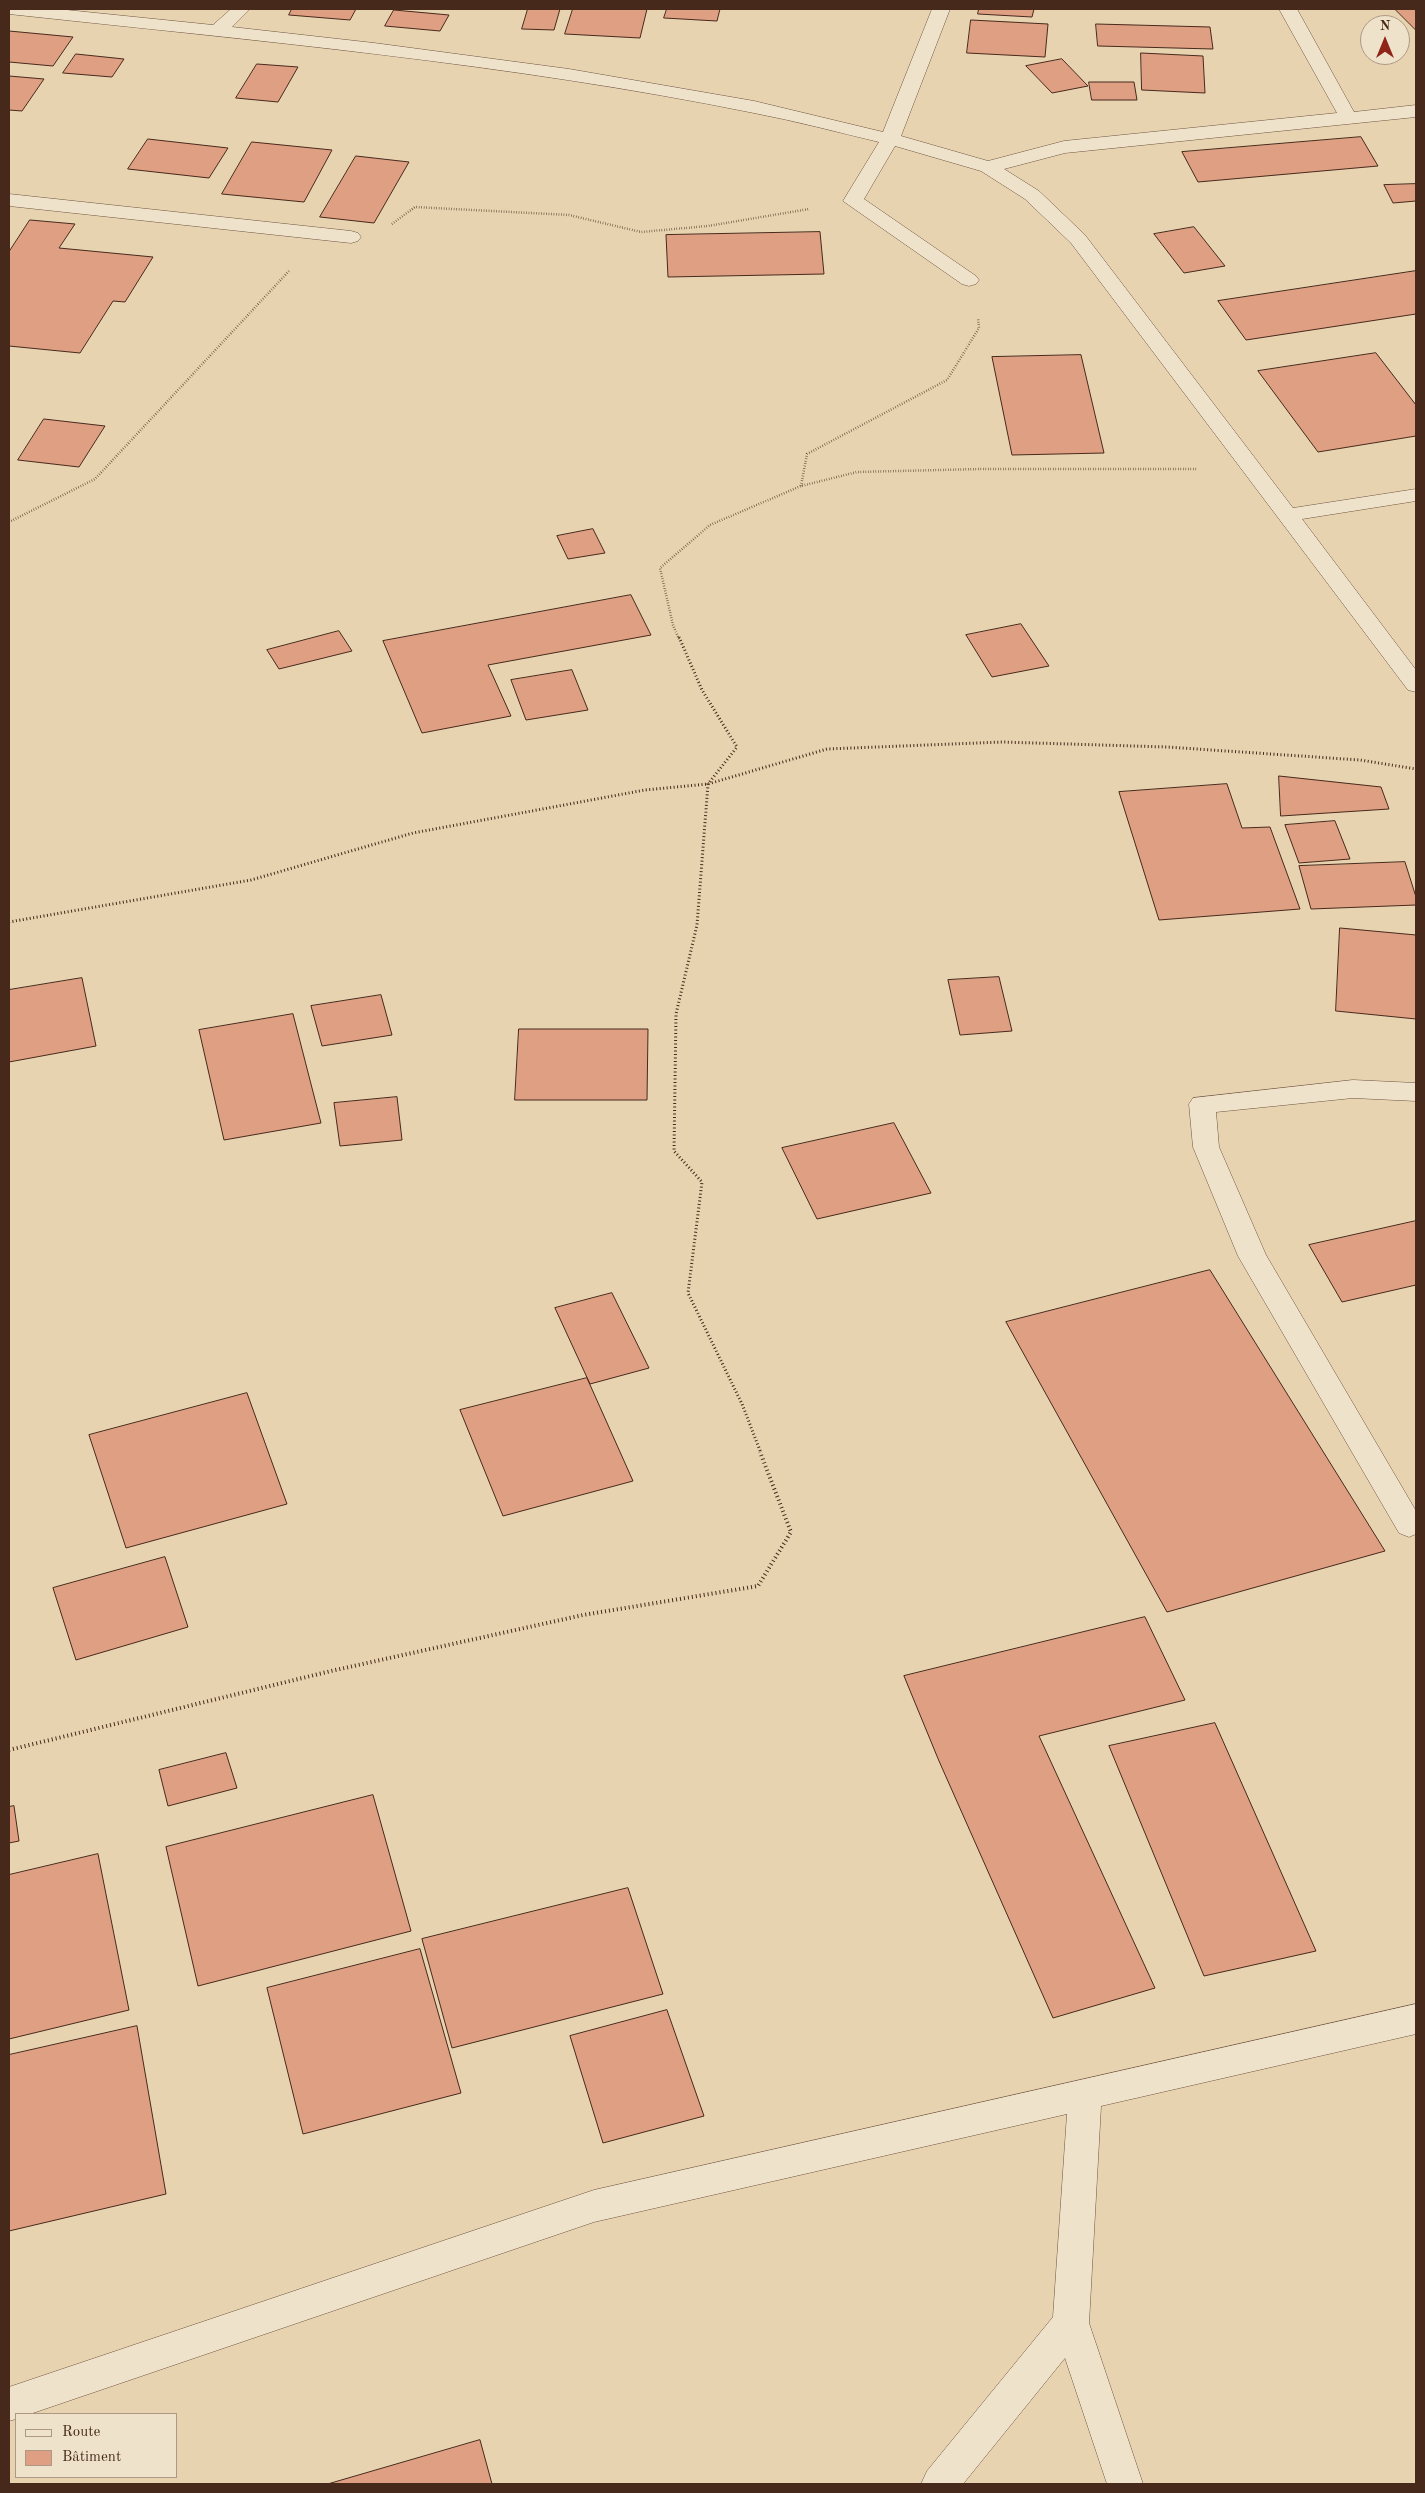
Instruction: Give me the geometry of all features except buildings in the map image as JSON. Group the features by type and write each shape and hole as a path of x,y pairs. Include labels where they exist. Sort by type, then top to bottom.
{"street":[{"path":"219,30 241,9"},
{"path":"941,9 890,139 854,201 969,280"},
{"path":"1288,9 1348,117"},
{"path":"9,10 219,30 374,48 569,75 754,107 890,139 988,167 1032,195 1078,239 1255,470 1416,685"},
{"path":"988,167 1064,147 1416,111"},
{"path":"9,200 351,237"},
{"path":"1288,515 1416,495"},
{"path":"1410,1525 1252,1256 1206,1147 1202,1104 1353,1089 1416,1092"},
{"path":"9,2404 594,2206 1416,2019"},
{"path":"1085,2095 1070,2323 1125,2484"},
{"path":"940,2484 1070,2323"}],"path":[{"path":"9,522 95,479 303,256 351,237 382,232 415,207 569,215 641,232 708,226 854,201"},
{"path":"801,486 807,454 947,380 979,328 974,289 969,280"},
{"path":"9,1750 321,1674 573,1617 758,1586 791,1532 742,1404 688,1293 702,1182 674,1150 676,1014 698,925 708,784 737,747 702,690 673,625 660,568 710,525 801,486 856,472 981,469 1255,470"},
{"path":"9,922 251,880 413,833 645,790 708,784 827,749 1002,742 1205,750 1360,760 1416,769"}]}
